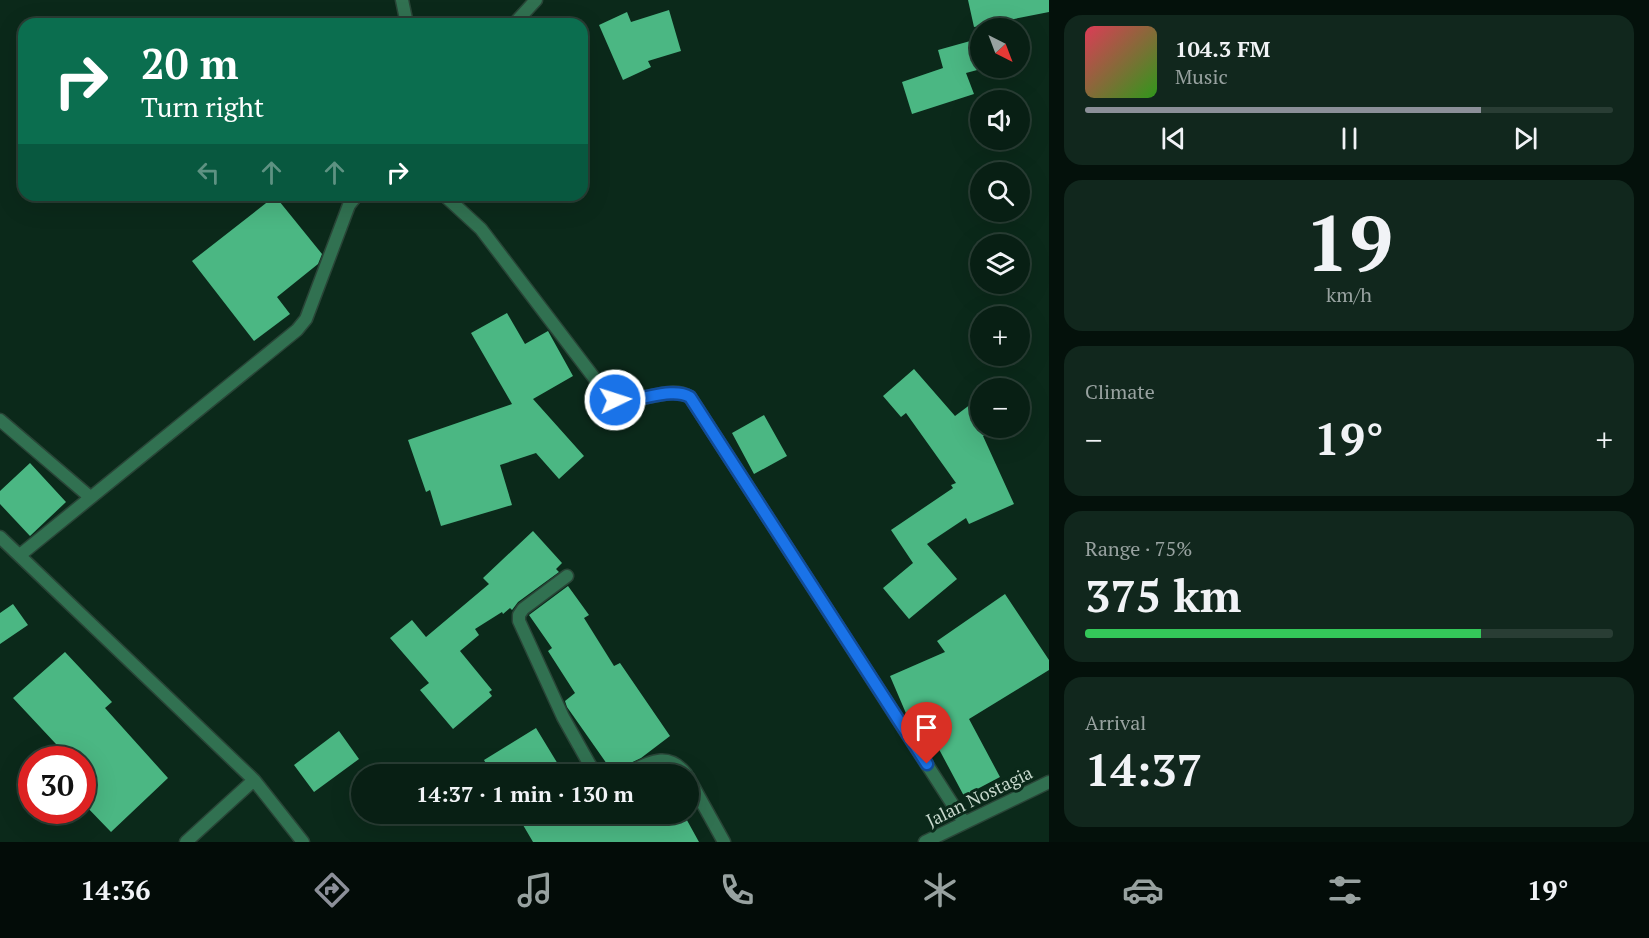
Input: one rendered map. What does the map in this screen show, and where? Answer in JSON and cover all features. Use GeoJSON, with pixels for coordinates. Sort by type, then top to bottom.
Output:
{"type":"FeatureCollection","features":[{"type":"Feature","properties":{"kind":"street"},"geometry":{"type":"LineString","coordinates":[[402,0],[406,18]]}},
{"type":"Feature","properties":{"kind":"street"},"geometry":{"type":"LineString","coordinates":[[520,18],[537,0]]}},
{"type":"Feature","properties":{"kind":"street"},"geometry":{"type":"LineString","coordinates":[[20,555],[302,325],[313,304],[352,201]]}},
{"type":"Feature","properties":{"kind":"street"},"geometry":{"type":"LineString","coordinates":[[451,201],[481,229],[608,396],[615,400],[625,401],[677,393],[690,397],[964,822]]}},
{"type":"Feature","properties":{"kind":"street"},"geometry":{"type":"LineString","coordinates":[[0,420],[90,497]]}},
{"type":"Feature","properties":{"kind":"street"},"geometry":{"type":"LineString","coordinates":[[0,537],[254,780],[303,842]]}},
{"type":"Feature","properties":{"kind":"street"},"geometry":{"type":"LineString","coordinates":[[567,576],[524,609],[519,615],[519,621],[563,717],[589,764]]}},
{"type":"Feature","properties":{"kind":"street"},"geometry":{"type":"LineString","coordinates":[[646,764],[661,760],[679,764]]}},
{"type":"Feature","properties":{"kind":"street"},"geometry":{"type":"LineString","coordinates":[[186,842],[254,780]]}},
{"type":"Feature","properties":{"kind":"street","name":"Jalan Nostagia"},"geometry":{"type":"LineString","coordinates":[[925,842],[1049,782]]}},
{"type":"Feature","properties":{"kind":"street"},"geometry":{"type":"LineString","coordinates":[[699,797],[724,842]]}},
{"type":"Feature","properties":{"kind":"building"},"geometry":{"type":"Polygon","coordinates":[[[968,0],[1049,0],[1049,12],[1019,18],[972,18],[968,0]]]}},
{"type":"Feature","properties":{"kind":"building"},"geometry":{"type":"Polygon","coordinates":[[[669,10],[681,51],[648,61],[651,67],[623,80],[599,25],[627,12],[631,22],[669,10]]]}},
{"type":"Feature","properties":{"kind":"building"},"geometry":{"type":"Polygon","coordinates":[[[970,41],[970,72],[966,73],[972,90],[970,90],[970,95],[912,114],[902,82],[943,68],[938,50],[970,41]]]}},
{"type":"Feature","properties":{"kind":"building"},"geometry":{"type":"Polygon","coordinates":[[[269,201],[279,201],[322,254],[318,264],[277,297],[290,314],[254,341],[192,261],[269,201]]]}},
{"type":"Feature","properties":{"kind":"building"},"geometry":{"type":"Polygon","coordinates":[[[507,313],[525,344],[548,331],[573,376],[533,399],[584,456],[559,479],[536,453],[500,465],[512,505],[441,526],[430,490],[426,492],[408,440],[512,404],[471,333],[507,313]]]}},
{"type":"Feature","properties":{"kind":"building"},"geometry":{"type":"Polygon","coordinates":[[[914,369],[955,416],[970,405],[970,438],[984,438],[1014,504],[969,524],[966,518],[927,544],[957,579],[909,619],[883,588],[913,563],[891,530],[953,488],[951,485],[956,483],[906,413],[901,417],[883,396],[914,369]]]}},
{"type":"Feature","properties":{"kind":"building"},"geometry":{"type":"Polygon","coordinates":[[[764,415],[787,456],[754,474],[732,433],[764,415]]]}},
{"type":"Feature","properties":{"kind":"building"},"geometry":{"type":"Polygon","coordinates":[[[30,463],[66,502],[30,536],[0,504],[0,491],[30,463]]]}},
{"type":"Feature","properties":{"kind":"building"},"geometry":{"type":"Polygon","coordinates":[[[533,531],[562,563],[556,569],[559,572],[518,602],[512,610],[510,608],[503,614],[502,612],[475,629],[479,635],[460,651],[492,690],[489,692],[492,696],[453,729],[420,690],[429,683],[390,638],[412,620],[426,637],[489,584],[483,578],[533,531]]]}},
{"type":"Feature","properties":{"kind":"building"},"geometry":{"type":"Polygon","coordinates":[[[568,586],[589,615],[584,618],[614,666],[620,663],[670,736],[641,758],[628,764],[607,764],[567,707],[565,701],[575,693],[548,651],[552,648],[529,615],[568,586]]]}},
{"type":"Feature","properties":{"kind":"building"},"geometry":{"type":"Polygon","coordinates":[[[1005,594],[1049,660],[1049,670],[969,719],[1000,777],[964,796],[925,723],[913,728],[911,725],[890,676],[945,652],[937,641],[1005,594]]]}},
{"type":"Feature","properties":{"kind":"building"},"geometry":{"type":"Polygon","coordinates":[[[13,604],[28,625],[0,644],[0,613],[13,604]]]}},
{"type":"Feature","properties":{"kind":"building"},"geometry":{"type":"Polygon","coordinates":[[[65,652],[112,702],[105,708],[168,778],[111,832],[96,816],[96,746],[58,746],[13,698],[65,652]]]}},
{"type":"Feature","properties":{"kind":"building"},"geometry":{"type":"Polygon","coordinates":[[[536,728],[558,764],[486,764],[484,760],[536,728]]]}},
{"type":"Feature","properties":{"kind":"building"},"geometry":{"type":"Polygon","coordinates":[[[339,731],[359,759],[314,792],[294,765],[339,731]]]}},
{"type":"Feature","properties":{"kind":"building"},"geometry":{"type":"Polygon","coordinates":[[[522,824],[689,824],[699,842],[533,842],[522,824]]]}},
{"type":"Feature","properties":{"kind":"route"},"geometry":{"type":"LineString","coordinates":[[615,400],[625,401],[677,393],[684,393],[690,397],[927,764]]}}]}
